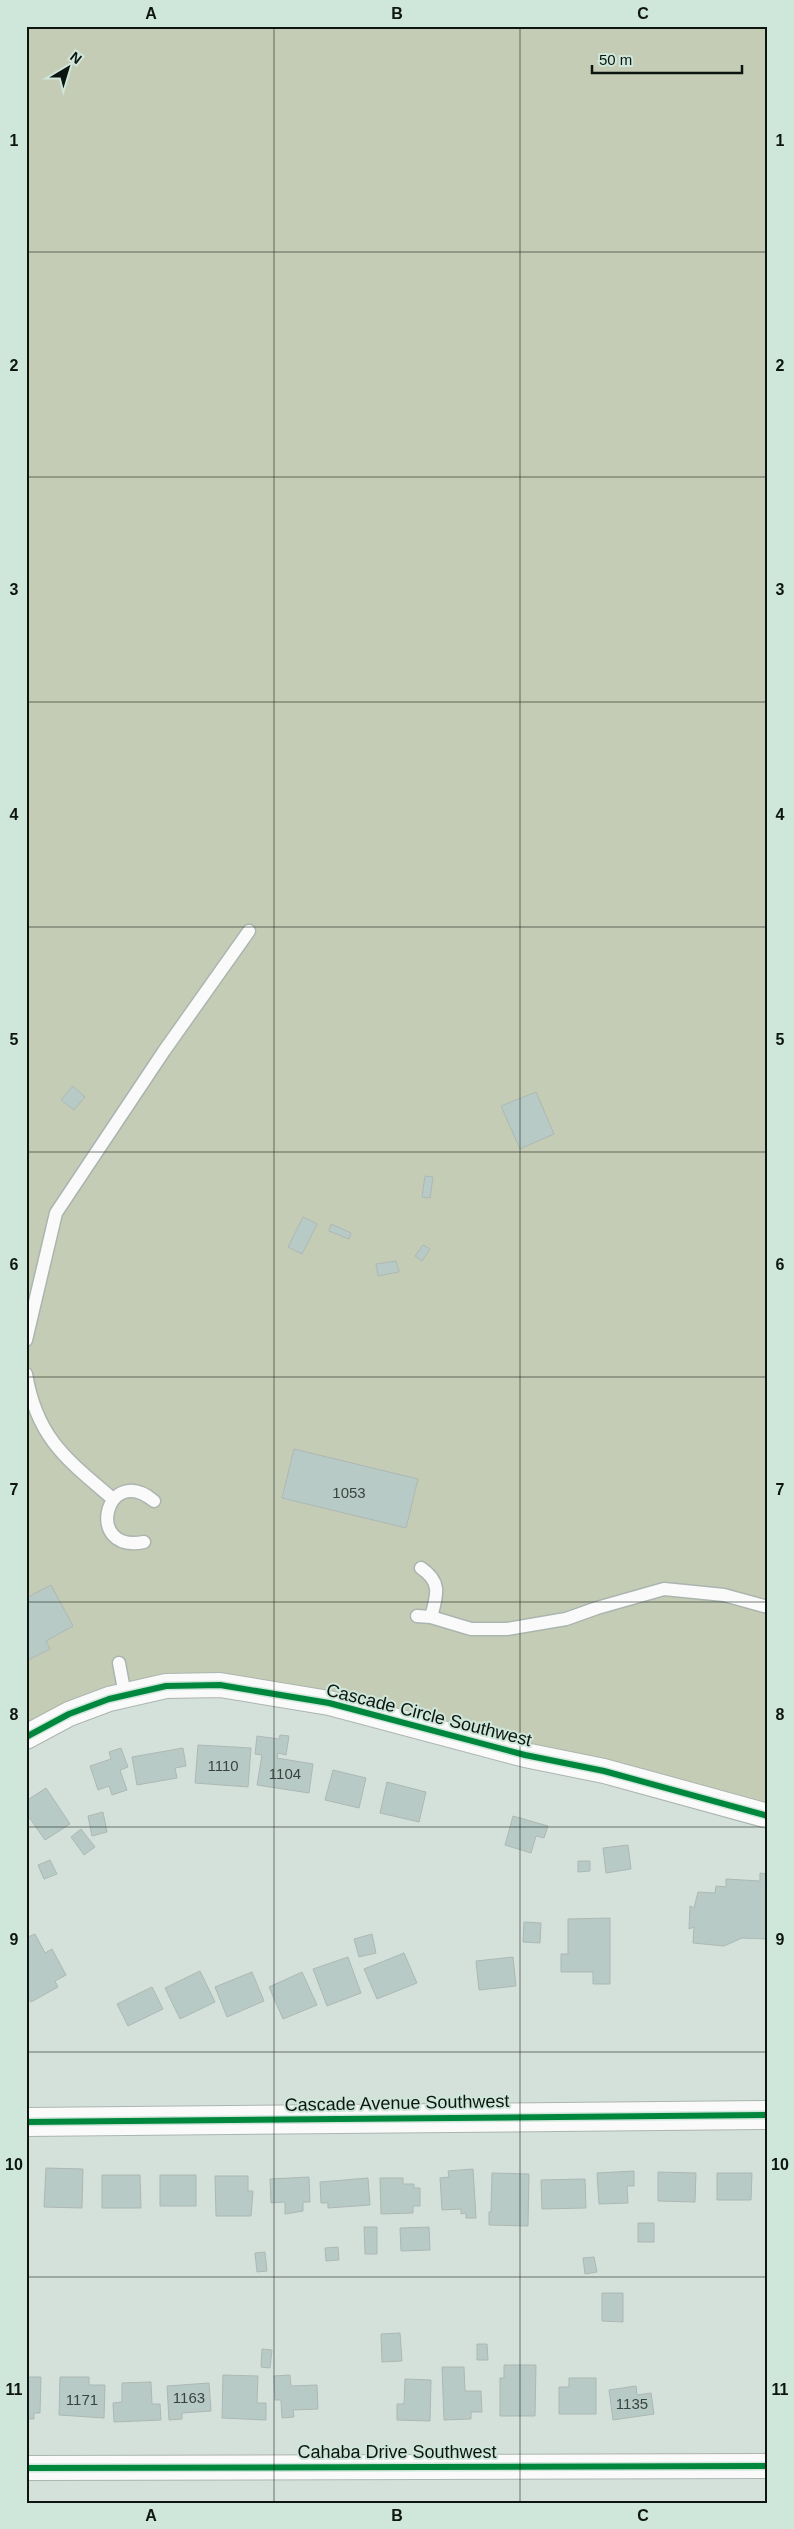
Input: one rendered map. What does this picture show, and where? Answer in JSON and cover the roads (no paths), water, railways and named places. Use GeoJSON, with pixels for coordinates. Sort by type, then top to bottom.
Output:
{"type":"FeatureCollection","features":[{"type":"Feature","properties":{"kind":"main road","name":"Cascade Avenue Southwest"},"geometry":{"type":"LineString","coordinates":[[26,2122],[768,2114]]}},
{"type":"Feature","properties":{"kind":"street","name":"Cascade Circle Southwest"},"geometry":{"type":"LineString","coordinates":[[26,1737],[69,1714],[109,1699],[166,1686],[220,1685],[329,1703],[525,1755],[604,1771],[768,1816]]}},
{"type":"Feature","properties":{"kind":"street","name":"Cahaba Drive Southwest"},"geometry":{"type":"LineString","coordinates":[[26,2468],[768,2466]]}},
{"type":"Feature","properties":{"kind":"lane"},"geometry":{"type":"LineString","coordinates":[[26,1340],[56,1212],[164,1050],[249,931]]}},
{"type":"Feature","properties":{"kind":"lane"},"geometry":{"type":"LineString","coordinates":[[26,1374],[31,1402],[45,1434],[70,1462],[113,1499]]}},
{"type":"Feature","properties":{"kind":"lane"},"geometry":{"type":"LineString","coordinates":[[144,1542],[132,1544],[120,1541],[111,1533],[106,1522],[107,1510],[113,1499],[122,1492],[134,1490],[146,1494],[154,1501]]}},
{"type":"Feature","properties":{"kind":"lane"},"geometry":{"type":"LineString","coordinates":[[420,1568],[431,1575],[437,1592],[431,1617]]}},
{"type":"Feature","properties":{"kind":"lane"},"geometry":{"type":"LineString","coordinates":[[417,1616],[431,1617],[471,1629],[507,1629],[566,1619],[664,1589],[724,1595],[768,1607]]}},
{"type":"Feature","properties":{"kind":"lane"},"geometry":{"type":"LineString","coordinates":[[119,1663],[125,1695]]}}]}
